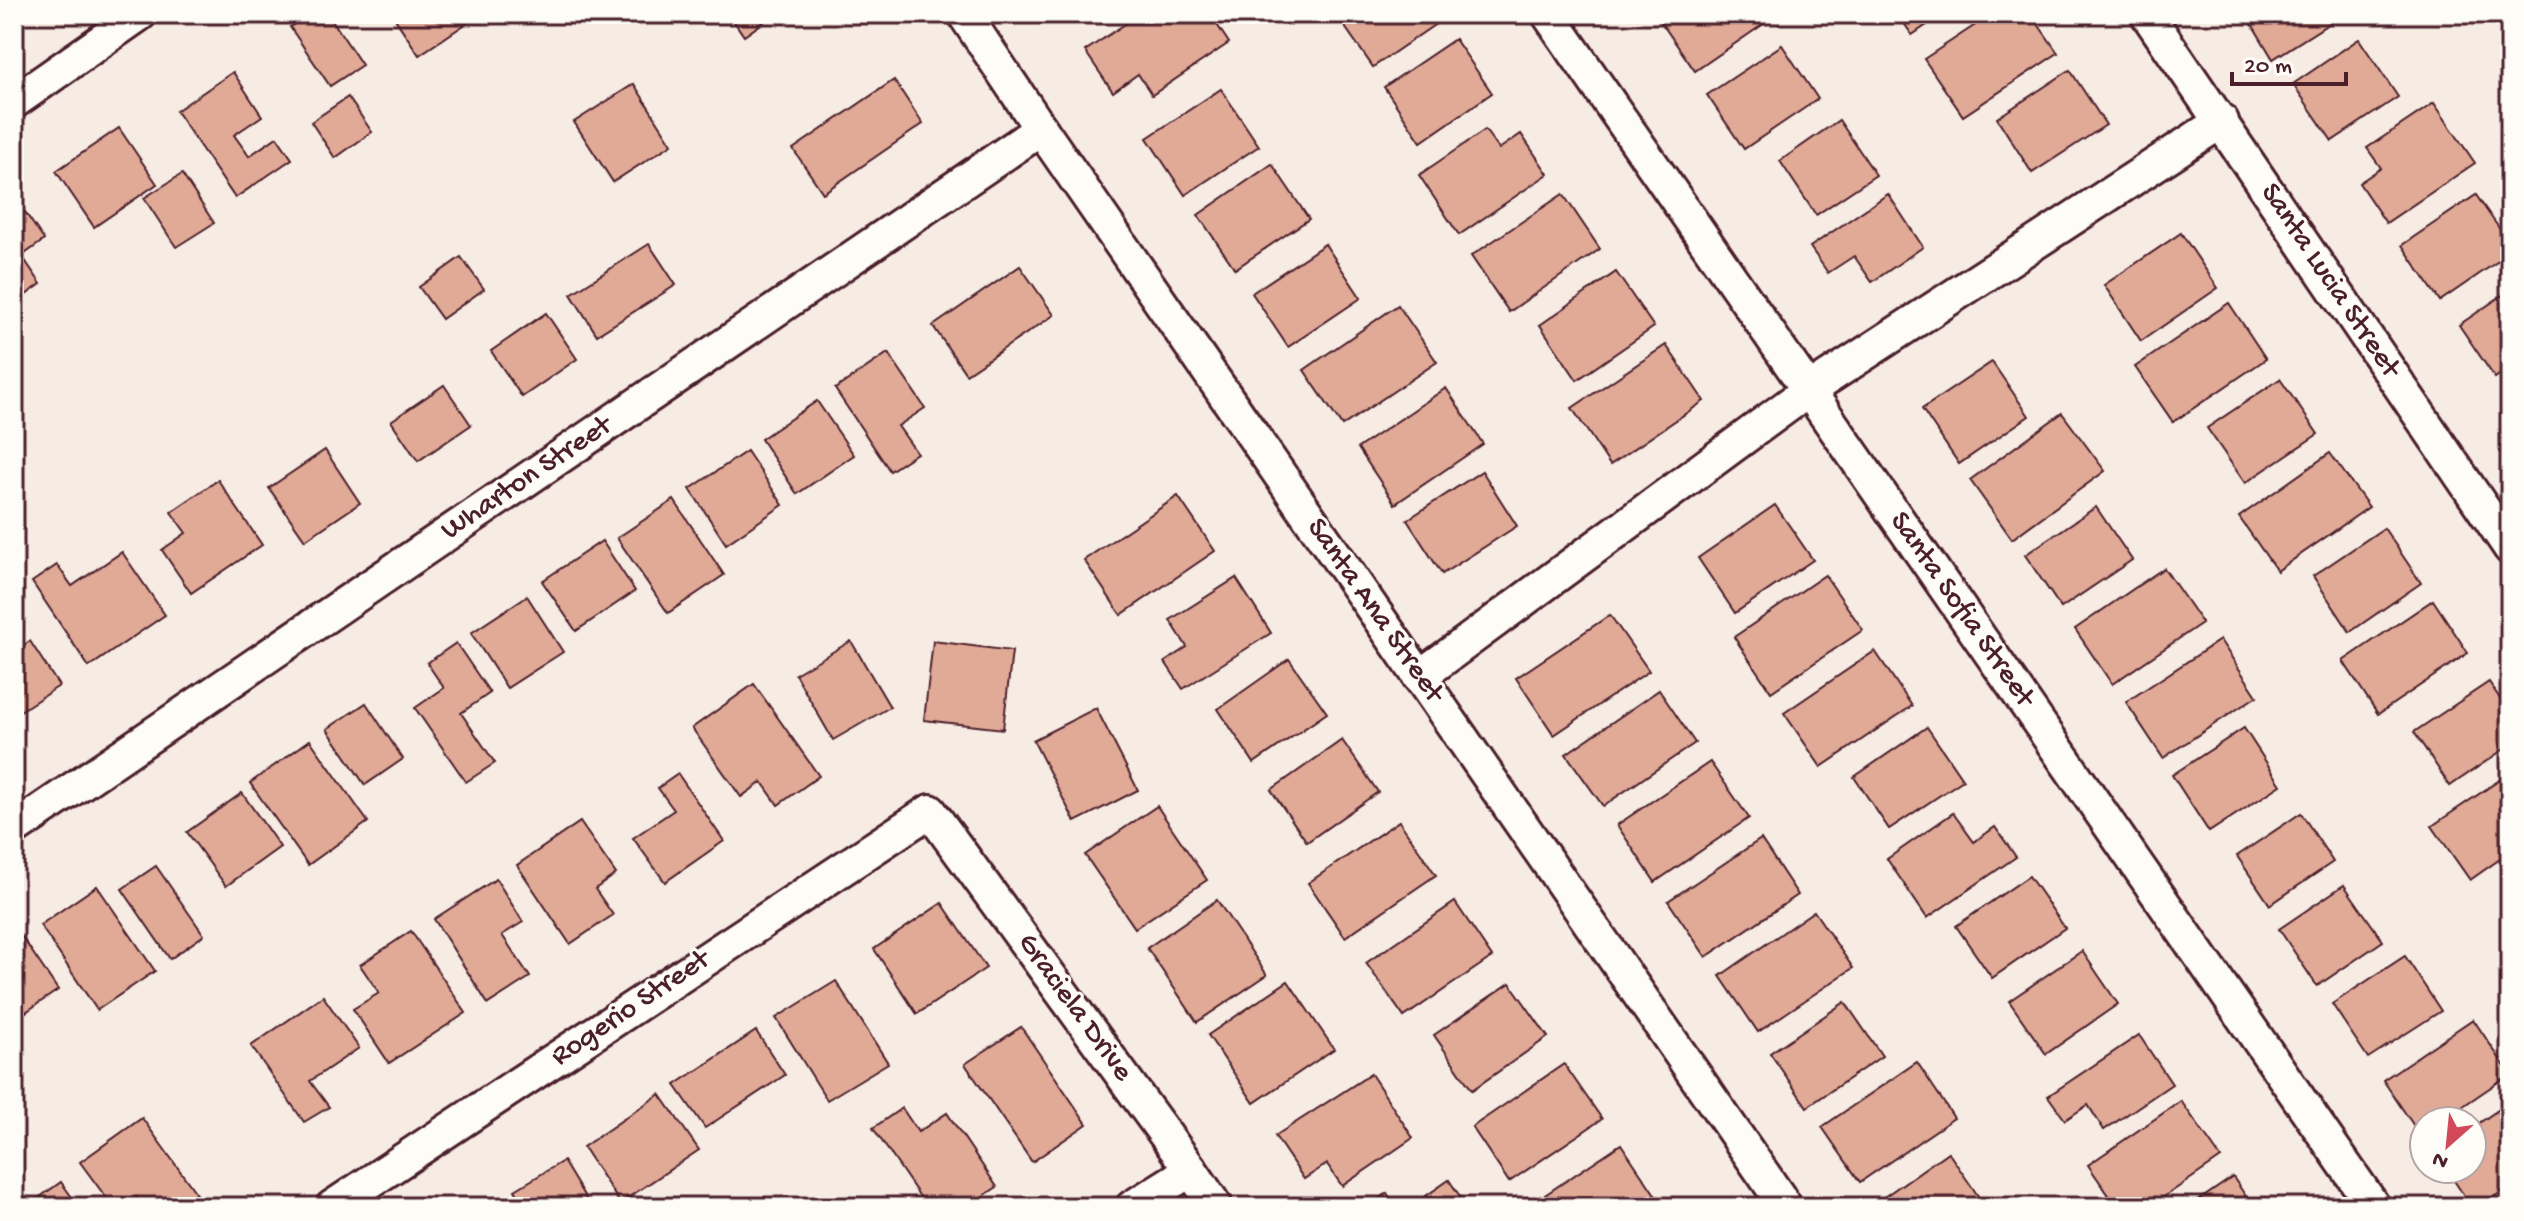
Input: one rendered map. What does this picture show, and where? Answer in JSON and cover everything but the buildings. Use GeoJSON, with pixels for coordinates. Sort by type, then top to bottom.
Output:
{"type":"FeatureCollection","features":[{"type":"Feature","properties":{"kind":"street"},"geometry":{"type":"LineString","coordinates":[[14,102],[140,14]]}},
{"type":"Feature","properties":{"kind":"street","name":"Santa Ana Street"},"geometry":{"type":"LineString","coordinates":[[964,14],[1786,1207]]}},
{"type":"Feature","properties":{"kind":"street","name":"Santa Sofia Street"},"geometry":{"type":"LineString","coordinates":[[1548,14],[2374,1207]]}},
{"type":"Feature","properties":{"kind":"street","name":"Santa Lucia Street"},"geometry":{"type":"LineString","coordinates":[[2147,14],[2510,548]]}},
{"type":"Feature","properties":{"kind":"street"},"geometry":{"type":"LineString","coordinates":[[1419,677],[1809,390],[2222,121]]}},
{"type":"Feature","properties":{"kind":"street","name":"Wharton Street"},"geometry":{"type":"LineString","coordinates":[[14,829],[1041,129]]}},
{"type":"Feature","properties":{"kind":"street","name":"Graciela Drive"},"geometry":{"type":"LineString","coordinates":[[930,811],[1216,1207]]}},
{"type":"Feature","properties":{"kind":"street","name":"Rogerio Street"},"geometry":{"type":"LineString","coordinates":[[332,1207],[930,811]]}},
{"type":"Feature","properties":{"kind":"street"},"geometry":{"type":"LineString","coordinates":[[1132,1207],[1191,1170]]}}]}
